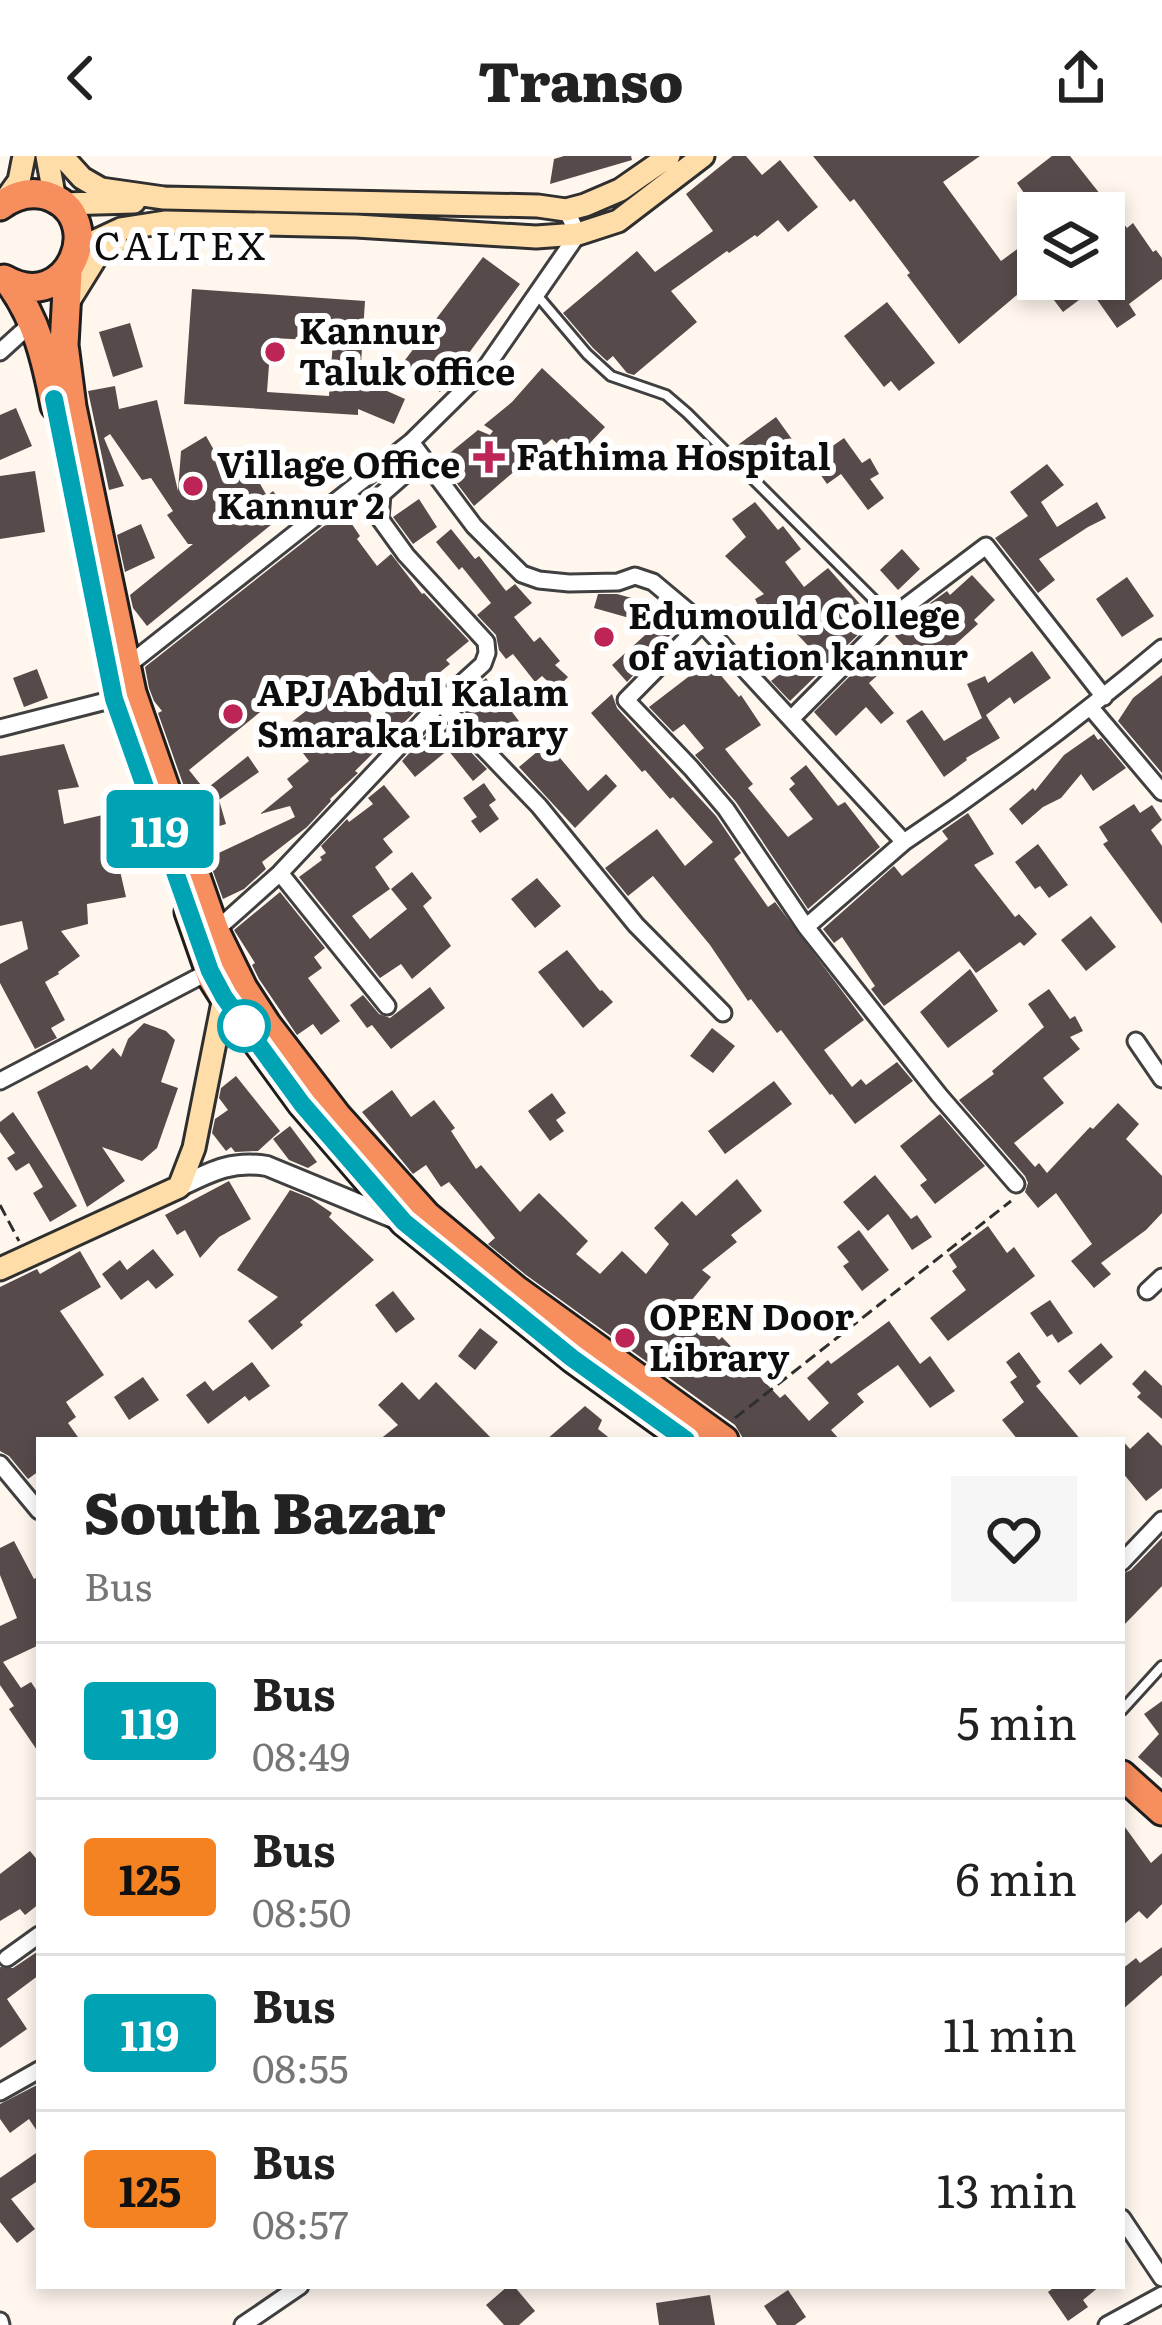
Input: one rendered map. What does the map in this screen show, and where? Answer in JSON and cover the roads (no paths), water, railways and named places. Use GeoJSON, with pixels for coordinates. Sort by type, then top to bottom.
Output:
{"type":"FeatureCollection","features":[{"type":"Feature","properties":{"kind":"highway"},"geometry":{"type":"LineString","coordinates":[[1,205],[28,194],[59,202],[76,226],[66,306],[63,403],[114,699],[219,965],[243,988],[337,1116],[428,1216],[515,1288],[720,1437]]}},
{"type":"Feature","properties":{"kind":"highway"},"geometry":{"type":"LineString","coordinates":[[5,279],[38,287],[52,283],[73,261]]}},
{"type":"Feature","properties":{"kind":"highway"},"geometry":{"type":"LineString","coordinates":[[5,279],[33,322],[63,403],[132,693],[215,931],[224,997],[302,1104],[404,1222],[572,1358],[682,1437]]}},
{"type":"Feature","properties":{"kind":"highway"},"geometry":{"type":"LineString","coordinates":[[1125,1755],[1162,1786]]}},
{"type":"Feature","properties":{"kind":"highway"},"geometry":{"type":"LineString","coordinates":[[1125,1778],[1162,1811]]}},
{"type":"Feature","properties":{"kind":"main road"},"geometry":{"type":"LineString","coordinates":[[1,205],[19,182],[24,156]]}},
{"type":"Feature","properties":{"kind":"main road"},"geometry":{"type":"LineString","coordinates":[[46,156],[59,202],[116,204],[164,198]]}},
{"type":"Feature","properties":{"kind":"main road"},"geometry":{"type":"LineString","coordinates":[[62,156],[82,178],[101,188],[164,198],[566,210],[620,190],[669,156]]}},
{"type":"Feature","properties":{"kind":"main road"},"geometry":{"type":"LineString","coordinates":[[73,261],[121,229],[166,222],[356,226],[536,237],[578,233],[618,220],[703,156]]}},
{"type":"Feature","properties":{"kind":"main road"},"geometry":{"type":"LineString","coordinates":[[66,306],[100,251],[124,236],[166,222]]}},
{"type":"Feature","properties":{"kind":"main road"},"geometry":{"type":"LineString","coordinates":[[0,1269],[179,1187],[194,1148],[224,997]]}},
{"type":"Feature","properties":{"kind":"street"},"geometry":{"type":"LineString","coordinates":[[127,666],[411,442],[484,370],[578,233],[566,210]]}},
{"type":"Feature","properties":{"kind":"street"},"geometry":{"type":"LineString","coordinates":[[0,352],[33,322]]}},
{"type":"Feature","properties":{"kind":"street"},"geometry":{"type":"LineString","coordinates":[[411,442],[474,526],[522,574],[568,583],[618,582],[635,576],[653,582],[702,622],[904,842]]}},
{"type":"Feature","properties":{"kind":"street"},"geometry":{"type":"LineString","coordinates":[[215,931],[280,873],[440,703],[483,664],[486,642],[406,555],[380,519],[382,494],[422,458]]}},
{"type":"Feature","properties":{"kind":"street"},"geometry":{"type":"LineString","coordinates":[[791,719],[892,617],[986,546],[1162,792]]}},
{"type":"Feature","properties":{"kind":"street"},"geometry":{"type":"LineString","coordinates":[[702,622],[626,700],[726,809],[806,927],[1016,1184]]}},
{"type":"Feature","properties":{"kind":"street"},"geometry":{"type":"LineString","coordinates":[[806,927],[904,842],[977,793],[1162,648]]}},
{"type":"Feature","properties":{"kind":"street"},"geometry":{"type":"LineString","coordinates":[[0,728],[114,699]]}},
{"type":"Feature","properties":{"kind":"street"},"geometry":{"type":"LineString","coordinates":[[440,703],[539,806],[636,925],[723,1013]]}},
{"type":"Feature","properties":{"kind":"street"},"geometry":{"type":"LineString","coordinates":[[280,873],[387,1006]]}},
{"type":"Feature","properties":{"kind":"street"},"geometry":{"type":"LineString","coordinates":[[0,1081],[219,965]]}},
{"type":"Feature","properties":{"kind":"street"},"geometry":{"type":"LineString","coordinates":[[1136,1041],[1162,1078]]}},
{"type":"Feature","properties":{"kind":"street"},"geometry":{"type":"LineString","coordinates":[[179,1187],[244,1162],[267,1166],[404,1222]]}},
{"type":"Feature","properties":{"kind":"street"},"geometry":{"type":"LineString","coordinates":[[1147,1291],[1162,1276]]}},
{"type":"Feature","properties":{"kind":"street"},"geometry":{"type":"LineString","coordinates":[[0,1464],[36,1506]]}},
{"type":"Feature","properties":{"kind":"street"},"geometry":{"type":"LineString","coordinates":[[1125,1559],[1162,1520]]}},
{"type":"Feature","properties":{"kind":"street"},"geometry":{"type":"LineString","coordinates":[[7,1958],[36,1937]]}},
{"type":"Feature","properties":{"kind":"street"},"geometry":{"type":"LineString","coordinates":[[0,2092],[36,2072]]}},
{"type":"Feature","properties":{"kind":"street"},"geometry":{"type":"LineString","coordinates":[[1125,2222],[1162,2278]]}},
{"type":"Feature","properties":{"kind":"street"},"geometry":{"type":"LineString","coordinates":[[243,2325],[296,2289]]}},
{"type":"Feature","properties":{"kind":"street"},"geometry":{"type":"LineString","coordinates":[[1107,2325],[1162,2295]]}},
{"type":"Feature","properties":{"kind":"lane"},"geometry":{"type":"LineString","coordinates":[[536,294],[611,376],[666,395],[687,413],[892,617]]}},
{"type":"Feature","properties":{"kind":"lane"},"geometry":{"type":"LineString","coordinates":[[1125,1707],[1162,1666]]}},
{"type":"Feature","properties":{"kind":"place","name":"Kannur Taluk office"},"geometry":{"type":"Point","coordinates":[275,352]}},
{"type":"Feature","properties":{"kind":"place","name":"Fathima Hospital"},"geometry":{"type":"Point","coordinates":[489,457]}},
{"type":"Feature","properties":{"kind":"place","name":"Village Office Kannur 2"},"geometry":{"type":"Point","coordinates":[193,486]}},
{"type":"Feature","properties":{"kind":"place","name":"Edumould College of aviation kannur"},"geometry":{"type":"Point","coordinates":[604,637]}},
{"type":"Feature","properties":{"kind":"place","name":"APJ Abdul Kalam Smaraka Library"},"geometry":{"type":"Point","coordinates":[233,714]}},
{"type":"Feature","properties":{"kind":"place","name":"OPEN Door Library"},"geometry":{"type":"Point","coordinates":[625,1338]}},
{"type":"Feature","properties":{"kind":"district","name":"CALTEX"},"geometry":{"type":"Point","coordinates":[181,246]}}]}
